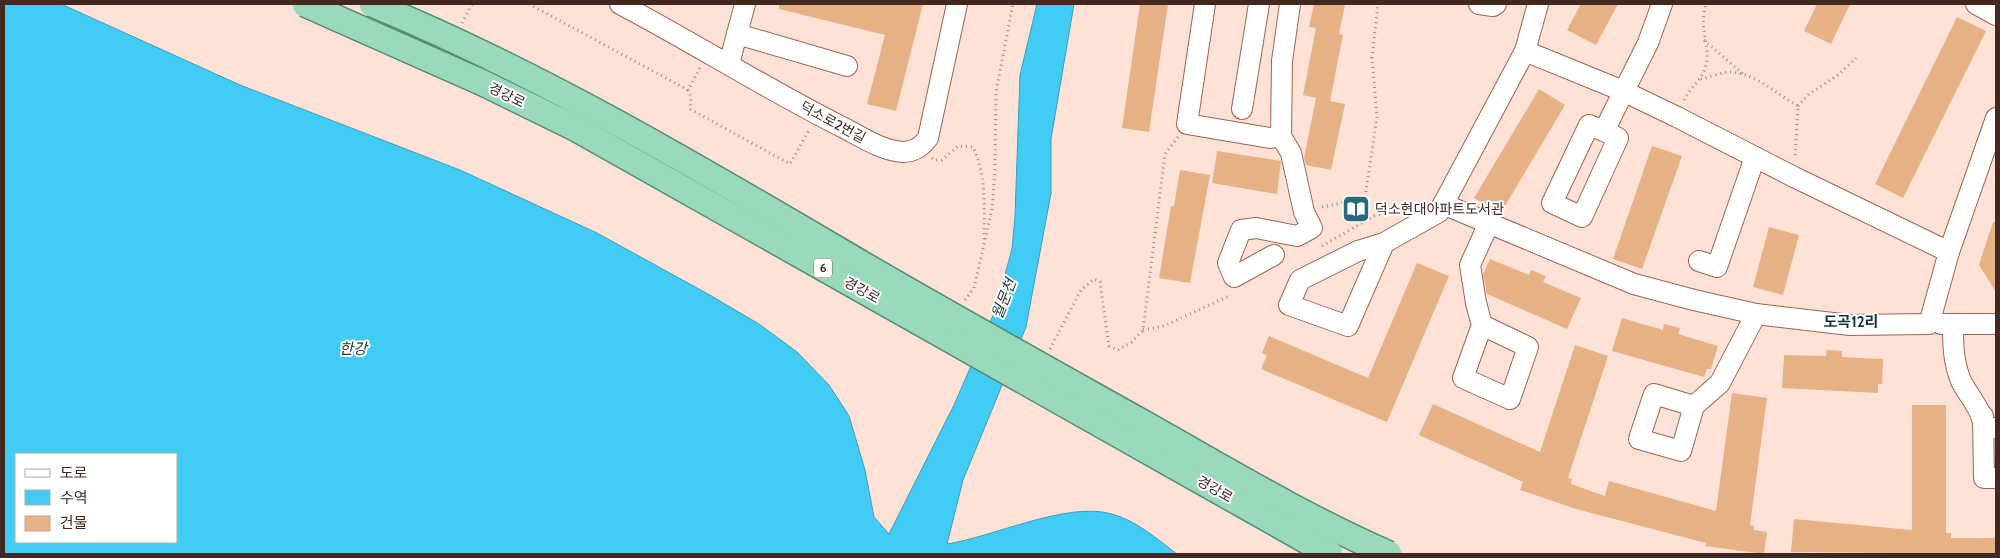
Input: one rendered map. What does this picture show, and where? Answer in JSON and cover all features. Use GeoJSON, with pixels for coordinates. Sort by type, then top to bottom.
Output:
{"type":"FeatureCollection","features":[{"type":"Feature","properties":{"kind":"main road","name":"경강로"},"geometry":{"type":"LineString","coordinates":[[305,4],[474,79],[577,129],[1330,554]]}},
{"type":"Feature","properties":{"kind":"main road","name":"경강로"},"geometry":{"type":"LineString","coordinates":[[372,4],[435,30],[569,97],[710,174],[912,293],[1266,492],[1389,554]]}},
{"type":"Feature","properties":{"kind":"street","name":"덕소로2번길"},"geometry":{"type":"LineString","coordinates":[[620,4],[817,114],[879,145],[904,152],[920,148]]}},
{"type":"Feature","properties":{"kind":"street"},"geometry":{"type":"LineString","coordinates":[[730,64],[745,4]]}},
{"type":"Feature","properties":{"kind":"street"},"geometry":{"type":"LineString","coordinates":[[920,148],[928,138],[957,4]]}},
{"type":"Feature","properties":{"kind":"street"},"geometry":{"type":"LineString","coordinates":[[1205,4],[1187,124],[1270,138],[1281,136]]}},
{"type":"Feature","properties":{"kind":"street"},"geometry":{"type":"LineString","coordinates":[[1242,109],[1259,4]]}},
{"type":"Feature","properties":{"kind":"street"},"geometry":{"type":"LineString","coordinates":[[1274,255],[1234,277],[1228,263],[1240,230],[1256,228],[1297,236],[1312,228],[1304,212],[1290,153],[1281,136],[1282,61],[1290,4]]}},
{"type":"Feature","properties":{"kind":"street"},"geometry":{"type":"LineString","coordinates":[[1479,4],[1493,6],[1496,4]]}},
{"type":"Feature","properties":{"kind":"street"},"geometry":{"type":"LineString","coordinates":[[1384,243],[1348,326],[1289,305],[1300,280],[1358,251],[1384,243],[1439,212],[1525,51],[1538,4]]}},
{"type":"Feature","properties":{"kind":"street"},"geometry":{"type":"LineString","coordinates":[[1604,131],[1622,91],[1648,43],[1662,4]]}},
{"type":"Feature","properties":{"kind":"street"},"geometry":{"type":"LineString","coordinates":[[1976,4],[1996,15]]}},
{"type":"Feature","properties":{"kind":"street"},"geometry":{"type":"LineString","coordinates":[[737,34],[847,66]]}},
{"type":"Feature","properties":{"kind":"street"},"geometry":{"type":"LineString","coordinates":[[1525,51],[1622,91],[1677,117],[1794,177],[1949,252]]}},
{"type":"Feature","properties":{"kind":"street"},"geometry":{"type":"LineString","coordinates":[[1929,324],[1949,252],[1996,118]]}},
{"type":"Feature","properties":{"kind":"street"},"geometry":{"type":"LineString","coordinates":[[1700,261],[1717,266],[1755,157]]}},
{"type":"Feature","properties":{"kind":"street"},"geometry":{"type":"LineString","coordinates":[[1443,204],[1634,284],[1756,314],[1850,326],[1996,324]]}},
{"type":"Feature","properties":{"kind":"street"},"geometry":{"type":"LineString","coordinates":[[1482,324],[1476,303],[1470,264],[1489,223]]}},
{"type":"Feature","properties":{"kind":"street"},"geometry":{"type":"LineString","coordinates":[[1694,406],[1720,383],[1756,314]]}},
{"type":"Feature","properties":{"kind":"street"},"geometry":{"type":"LineString","coordinates":[[1953,324],[1953,357],[1971,400],[1990,422],[1984,478],[1996,478]]}},
{"type":"Feature","properties":{"kind":"path"},"geometry":{"type":"LineString","coordinates":[[528,4],[688,90],[691,97],[690,109],[790,164],[817,114]]}},
{"type":"Feature","properties":{"kind":"path"},"geometry":{"type":"LineString","coordinates":[[963,303],[974,288],[992,209],[996,170],[996,92],[1013,4]]}},
{"type":"Feature","properties":{"kind":"path"},"geometry":{"type":"LineString","coordinates":[[1304,212],[1365,198],[1377,117],[1372,58],[1378,4]]}},
{"type":"Feature","properties":{"kind":"path"},"geometry":{"type":"LineString","coordinates":[[1677,117],[1687,93],[1701,79],[1707,59],[1702,16],[1706,4]]}},
{"type":"Feature","properties":{"kind":"path"},"geometry":{"type":"LineString","coordinates":[[1704,40],[1745,76],[1798,106]]}},
{"type":"Feature","properties":{"kind":"path"},"geometry":{"type":"LineString","coordinates":[[688,90],[708,52]]}},
{"type":"Feature","properties":{"kind":"path"},"geometry":{"type":"LineString","coordinates":[[1794,177],[1798,106],[1809,94],[1838,75],[1856,58]]}},
{"type":"Feature","properties":{"kind":"path"},"geometry":{"type":"LineString","coordinates":[[1701,79],[1731,72],[1745,76]]}},
{"type":"Feature","properties":{"kind":"path"},"geometry":{"type":"LineString","coordinates":[[1049,352],[1081,290],[1094,279],[1100,282],[1109,346],[1118,350],[1132,342],[1144,330],[1166,154],[1187,124]]}},
{"type":"Feature","properties":{"kind":"path"},"geometry":{"type":"LineString","coordinates":[[920,148],[934,160],[942,160],[958,146],[973,147],[980,161],[984,195],[984,248]]}},
{"type":"Feature","properties":{"kind":"water","name":"한강"},"geometry":{"type":"Polygon","coordinates":[[[4,4],[61,4],[240,85],[460,170],[597,233],[759,324],[797,352],[829,385],[849,416],[865,470],[874,517],[889,534],[954,405],[995,311],[1012,249],[1020,75],[1037,4],[1074,4],[1051,139],[1051,193],[1026,327],[963,480],[947,544],[1052,516],[1094,511],[1112,514],[1130,521],[1177,554],[4,554],[4,4]]]}},
{"type":"Feature","properties":{"kind":"building"},"geometry":{"type":"Polygon","coordinates":[[[779,4],[923,4],[896,111],[867,104],[885,35],[779,9],[779,4]]]}},
{"type":"Feature","properties":{"kind":"building"},"geometry":{"type":"Polygon","coordinates":[[[1140,4],[1168,4],[1149,132],[1122,128],[1140,4]]]}},
{"type":"Feature","properties":{"kind":"building"},"geometry":{"type":"Polygon","coordinates":[[[1314,4],[1345,4],[1339,34],[1343,35],[1330,101],[1345,104],[1331,170],[1306,165],[1304,158],[1316,98],[1303,95],[1316,28],[1309,27],[1314,4]]]}},
{"type":"Feature","properties":{"kind":"building"},"geometry":{"type":"Polygon","coordinates":[[[1581,4],[1618,4],[1596,45],[1567,30],[1581,4]]]}},
{"type":"Feature","properties":{"kind":"building"},"geometry":{"type":"Polygon","coordinates":[[[1817,4],[1850,4],[1831,44],[1804,31],[1817,4]]]}},
{"type":"Feature","properties":{"kind":"building"},"geometry":{"type":"Polygon","coordinates":[[[1957,17],[1986,31],[1903,198],[1875,184],[1957,17]]]}},
{"type":"Feature","properties":{"kind":"building"},"geometry":{"type":"Polygon","coordinates":[[[1539,89],[1565,105],[1501,213],[1474,198],[1539,89]]]}},
{"type":"Feature","properties":{"kind":"building"},"geometry":{"type":"Polygon","coordinates":[[[1652,146],[1682,156],[1642,269],[1613,259],[1652,146]]]}},
{"type":"Feature","properties":{"kind":"building"},"geometry":{"type":"Polygon","coordinates":[[[1217,151],[1281,161],[1277,194],[1212,183],[1217,151]]]}},
{"type":"Feature","properties":{"kind":"building"},"geometry":{"type":"Polygon","coordinates":[[[1180,170],[1210,175],[1190,283],[1159,278],[1171,206],[1174,206],[1180,170]]]}},
{"type":"Feature","properties":{"kind":"building"},"geometry":{"type":"Polygon","coordinates":[[[1993,222],[1996,222],[1996,292],[1979,265],[1993,222]]]}},
{"type":"Feature","properties":{"kind":"building"},"geometry":{"type":"Polygon","coordinates":[[[1769,227],[1799,235],[1783,295],[1753,287],[1769,227]]]}},
{"type":"Feature","properties":{"kind":"building"},"geometry":{"type":"Polygon","coordinates":[[[1490,259],[1529,275],[1531,270],[1546,276],[1543,282],[1581,298],[1567,329],[1487,294],[1483,274],[1490,259]]]}},
{"type":"Feature","properties":{"kind":"building"},"geometry":{"type":"Polygon","coordinates":[[[1417,263],[1449,276],[1387,422],[1261,369],[1267,355],[1262,353],[1269,336],[1368,378],[1417,263]]]}},
{"type":"Feature","properties":{"kind":"building"},"geometry":{"type":"Polygon","coordinates":[[[1622,318],[1663,330],[1664,324],[1680,328],[1678,334],[1718,346],[1711,369],[1707,369],[1704,377],[1612,351],[1622,318]]]}},
{"type":"Feature","properties":{"kind":"building"},"geometry":{"type":"Polygon","coordinates":[[[1575,345],[1608,356],[1568,478],[1572,479],[1571,484],[1605,496],[1609,481],[1716,511],[1732,393],[1767,398],[1750,525],[1754,526],[1754,530],[1767,532],[1764,554],[1705,546],[1706,543],[1576,509],[1520,490],[1523,482],[1419,435],[1433,404],[1540,452],[1575,345]]]}},
{"type":"Feature","properties":{"kind":"building"},"geometry":{"type":"Polygon","coordinates":[[[1827,350],[1842,351],[1842,357],[1883,359],[1882,384],[1878,384],[1878,393],[1782,388],[1784,355],[1826,356],[1827,350]]]}},
{"type":"Feature","properties":{"kind":"building"},"geometry":{"type":"Polygon","coordinates":[[[1912,405],[1946,405],[1946,533],[1951,533],[1951,538],[1996,538],[1996,554],[1791,552],[1794,519],[1912,530],[1912,405]]]}},
{"type":"Feature","properties":{"kind":"place","name":"덕소현대아파트도서관"},"geometry":{"type":"Point","coordinates":[1356,209]}},
{"type":"Feature","properties":{"kind":"district","name":"도곡12리"},"geometry":{"type":"Point","coordinates":[1851,322]}},
{"type":"Feature","properties":{"kind":"water label","name":"월문천"},"geometry":{"type":"Point","coordinates":[1004,299]}}]}
